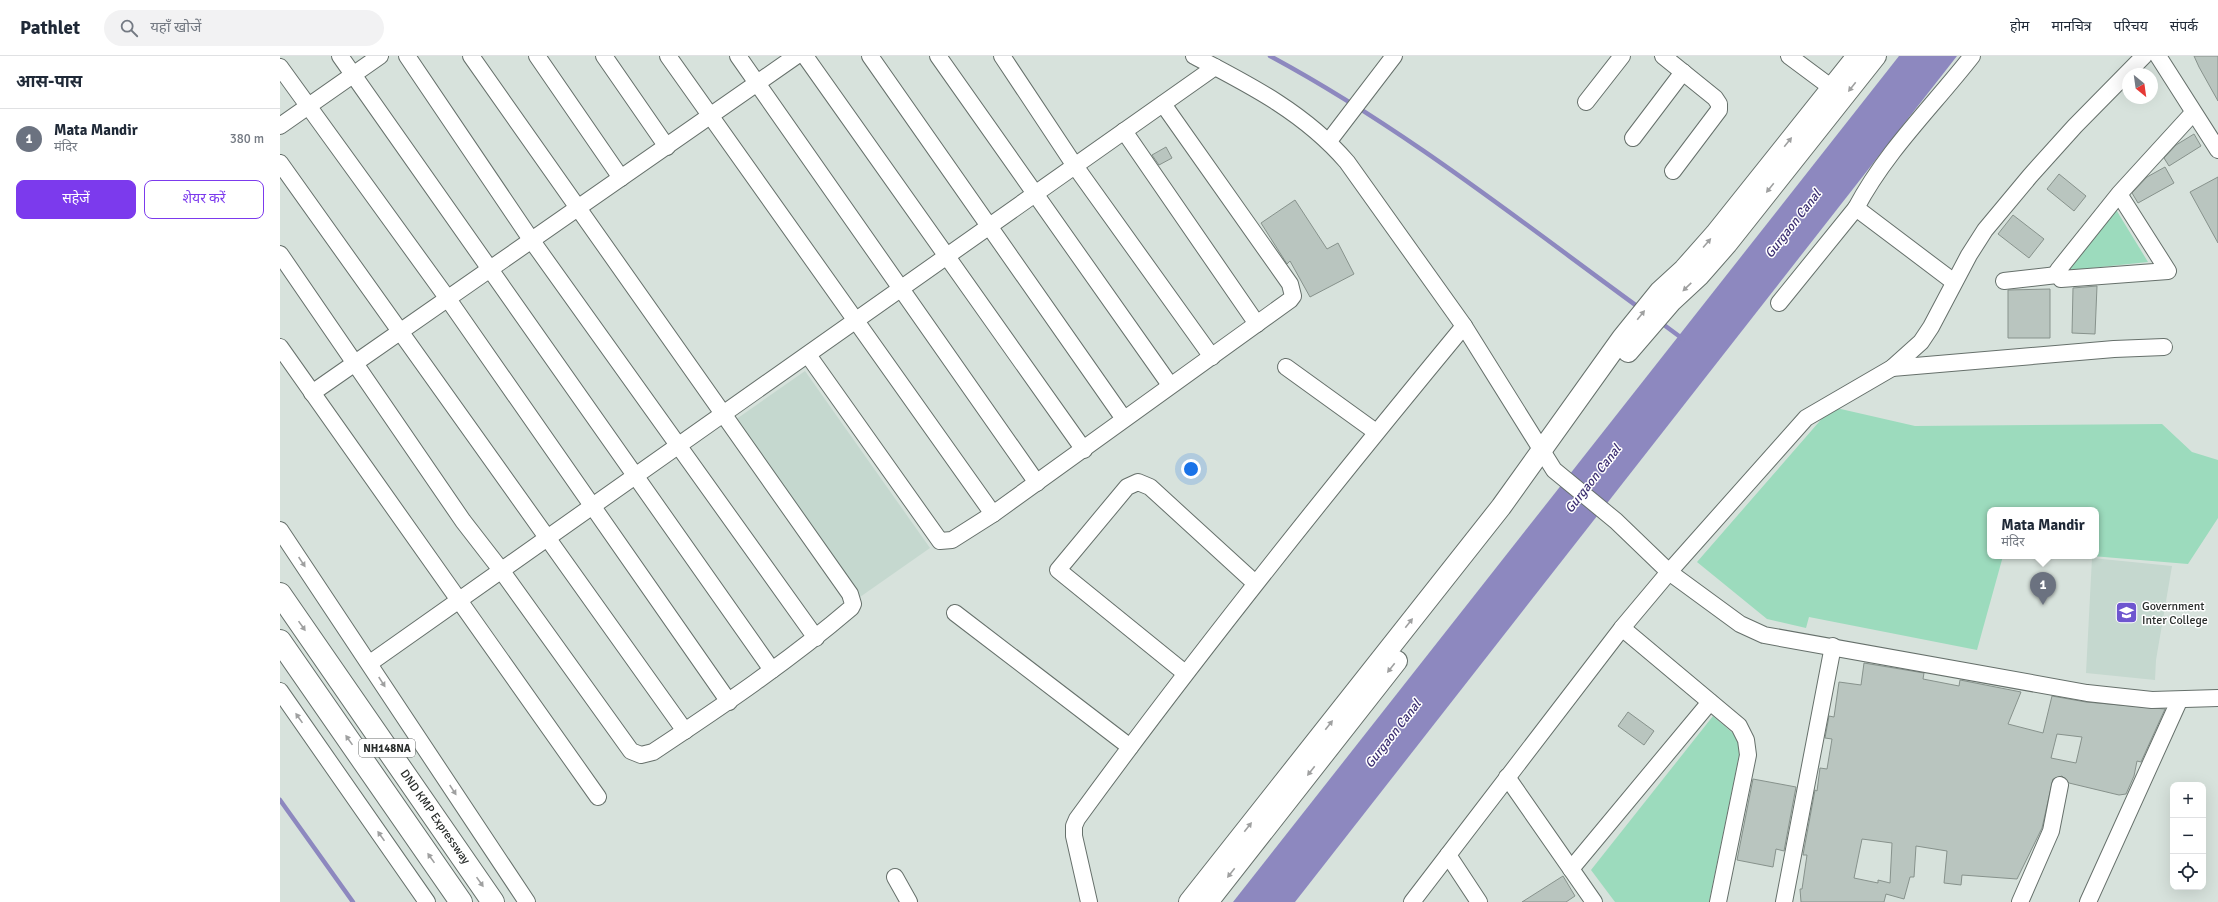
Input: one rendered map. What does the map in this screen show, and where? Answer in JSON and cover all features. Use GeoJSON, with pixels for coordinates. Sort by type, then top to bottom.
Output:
{"type":"FeatureCollection","features":[{"type":"Feature","properties":{"kind":"highway","name":"DND KMP Expressway"},"geometry":{"type":"LineString","coordinates":[[280,594],[494,902]]}},
{"type":"Feature","properties":{"kind":"highway","name":"NH148NA"},"geometry":{"type":"LineString","coordinates":[[280,641],[461,902]]}},
{"type":"Feature","properties":{"kind":"main road"},"geometry":{"type":"LineString","coordinates":[[1208,902],[1550,464],[1595,396],[1628,342],[1665,297],[1684,269],[1715,234],[1857,56]]}},
{"type":"Feature","properties":{"kind":"main road"},"geometry":{"type":"LineString","coordinates":[[1665,297],[1699,276],[1727,244],[1876,56]]}},
{"type":"Feature","properties":{"kind":"main road"},"geometry":{"type":"LineString","coordinates":[[1189,902],[1501,507],[1550,464]]}},
{"type":"Feature","properties":{"kind":"street"},"geometry":{"type":"LineString","coordinates":[[340,56],[489,270],[772,670]]}},
{"type":"Feature","properties":{"kind":"street"},"geometry":{"type":"LineString","coordinates":[[280,126],[380,56]]}},
{"type":"Feature","properties":{"kind":"street"},"geometry":{"type":"LineString","coordinates":[[407,56],[532,241],[816,638]]}},
{"type":"Feature","properties":{"kind":"street"},"geometry":{"type":"LineString","coordinates":[[280,254],[463,521],[501,570],[631,751],[641,755],[653,752],[729,702],[816,638],[851,608],[852,599],[725,413],[471,56]]}},
{"type":"Feature","properties":{"kind":"street"},"geometry":{"type":"LineString","coordinates":[[537,56],[621,178]]}},
{"type":"Feature","properties":{"kind":"street"},"geometry":{"type":"LineString","coordinates":[[604,56],[667,146]]}},
{"type":"Feature","properties":{"kind":"street"},"geometry":{"type":"LineString","coordinates":[[668,56],[994,514]]}},
{"type":"Feature","properties":{"kind":"street"},"geometry":{"type":"LineString","coordinates":[[738,56],[900,289],[1038,483]]}},
{"type":"Feature","properties":{"kind":"street"},"geometry":{"type":"LineString","coordinates":[[312,393],[796,56]]}},
{"type":"Feature","properties":{"kind":"street"},"geometry":{"type":"LineString","coordinates":[[805,56],[1084,450]]}},
{"type":"Feature","properties":{"kind":"street"},"geometry":{"type":"LineString","coordinates":[[870,56],[1124,419]]}},
{"type":"Feature","properties":{"kind":"street"},"geometry":{"type":"LineString","coordinates":[[938,56],[1034,195],[1170,385]]}},
{"type":"Feature","properties":{"kind":"street"},"geometry":{"type":"LineString","coordinates":[[1002,56],[1075,166],[1212,357]]}},
{"type":"Feature","properties":{"kind":"street"},"geometry":{"type":"LineString","coordinates":[[1194,56],[1284,106],[1329,141],[1346,162],[1464,326],[1550,464],[1669,572],[1746,627],[1764,635],[1833,646],[2081,692],[2152,700],[2218,698]]}},
{"type":"Feature","properties":{"kind":"street"},"geometry":{"type":"LineString","coordinates":[[1586,102],[1622,56]]}},
{"type":"Feature","properties":{"kind":"street"},"geometry":{"type":"LineString","coordinates":[[1663,56],[1715,98],[1720,107],[1673,171]]}},
{"type":"Feature","properties":{"kind":"street"},"geometry":{"type":"LineString","coordinates":[[1789,56],[1832,88]]}},
{"type":"Feature","properties":{"kind":"street"},"geometry":{"type":"LineString","coordinates":[[1779,303],[1856,208],[1870,181],[1887,157],[1972,56]]}},
{"type":"Feature","properties":{"kind":"street"},"geometry":{"type":"LineString","coordinates":[[1412,902],[1622,628],[1669,572],[1806,418],[1892,368],[1921,342],[1931,327],[1954,282],[1985,230],[2030,176],[2075,126],[2144,56]]}},
{"type":"Feature","properties":{"kind":"street"},"geometry":{"type":"LineString","coordinates":[[2158,56],[2218,150]]}},
{"type":"Feature","properties":{"kind":"street"},"geometry":{"type":"LineString","coordinates":[[1329,141],[1388,58]]}},
{"type":"Feature","properties":{"kind":"street"},"geometry":{"type":"LineString","coordinates":[[280,67],[448,299],[729,702]]}},
{"type":"Feature","properties":{"kind":"street"},"geometry":{"type":"LineString","coordinates":[[370,663],[1215,67]]}},
{"type":"Feature","properties":{"kind":"street"},"geometry":{"type":"LineString","coordinates":[[1633,138],[1683,72]]}},
{"type":"Feature","properties":{"kind":"street"},"geometry":{"type":"LineString","coordinates":[[808,355],[940,541],[952,540],[994,514],[1038,483],[1170,385],[1212,357],[1290,300],[1293,292],[1290,284],[1163,104]]}},
{"type":"Feature","properties":{"kind":"street"},"geometry":{"type":"LineString","coordinates":[[2057,275],[2059,269],[2119,194],[2193,113]]}},
{"type":"Feature","properties":{"kind":"street"},"geometry":{"type":"LineString","coordinates":[[1124,131],[1257,324]]}},
{"type":"Feature","properties":{"kind":"street"},"geometry":{"type":"LineString","coordinates":[[280,163],[685,731]]}},
{"type":"Feature","properties":{"kind":"street"},"geometry":{"type":"LineString","coordinates":[[2057,275],[2062,280],[2168,271],[2119,194]]}},
{"type":"Feature","properties":{"kind":"street"},"geometry":{"type":"LineString","coordinates":[[1856,208],[1954,282]]}},
{"type":"Feature","properties":{"kind":"street"},"geometry":{"type":"LineString","coordinates":[[2004,281],[2057,275]]}},
{"type":"Feature","properties":{"kind":"street"},"geometry":{"type":"LineString","coordinates":[[1089,902],[1075,844],[1074,826],[1077,819],[1185,673],[1255,583],[1376,432],[1464,326]]}},
{"type":"Feature","properties":{"kind":"street"},"geometry":{"type":"LineString","coordinates":[[280,346],[598,797]]}},
{"type":"Feature","properties":{"kind":"street"},"geometry":{"type":"LineString","coordinates":[[1892,368],[2114,349],[2164,347]]}},
{"type":"Feature","properties":{"kind":"street"},"geometry":{"type":"LineString","coordinates":[[1286,367],[1376,432]]}},
{"type":"Feature","properties":{"kind":"street"},"geometry":{"type":"LineString","coordinates":[[1185,673],[1058,570],[1128,487],[1138,482],[1150,487],[1255,583]]}},
{"type":"Feature","properties":{"kind":"street"},"geometry":{"type":"LineString","coordinates":[[280,530],[370,663],[527,902]]}},
{"type":"Feature","properties":{"kind":"street"},"geometry":{"type":"LineString","coordinates":[[955,613],[1130,747]]}},
{"type":"Feature","properties":{"kind":"street"},"geometry":{"type":"LineString","coordinates":[[1622,628],[1739,726],[1746,740],[1748,755],[1718,902]]}},
{"type":"Feature","properties":{"kind":"street"},"geometry":{"type":"LineString","coordinates":[[1784,902],[1833,646]]}},
{"type":"Feature","properties":{"kind":"street"},"geometry":{"type":"LineString","coordinates":[[280,691],[427,902]]}},
{"type":"Feature","properties":{"kind":"street"},"geometry":{"type":"LineString","coordinates":[[2088,902],[2179,700]]}},
{"type":"Feature","properties":{"kind":"street"},"geometry":{"type":"LineString","coordinates":[[1571,869],[1710,702]]}},
{"type":"Feature","properties":{"kind":"street"},"geometry":{"type":"LineString","coordinates":[[1507,777],[1594,902]]}},
{"type":"Feature","properties":{"kind":"street"},"geometry":{"type":"LineString","coordinates":[[2020,902],[2051,831],[2060,786]]}},
{"type":"Feature","properties":{"kind":"street"},"geometry":{"type":"LineString","coordinates":[[1448,855],[1479,902]]}},
{"type":"Feature","properties":{"kind":"street"},"geometry":{"type":"LineString","coordinates":[[894,877],[910,902]]}},
{"type":"Feature","properties":{"kind":"shaded area"},"geometry":{"type":"Polygon","coordinates":[[[805,371],[930,548],[860,597],[735,420],[805,371]]]}},
{"type":"Feature","properties":{"kind":"shaded area","name":"Government Inter College"},"geometry":{"type":"Polygon","coordinates":[[[2092,559],[2172,566],[2156,660],[2155,680],[2086,673],[2092,559]]]}},
{"type":"Feature","properties":{"kind":"green space"},"geometry":{"type":"Polygon","coordinates":[[[2115,208],[2148,262],[2063,271],[2115,208]]]}},
{"type":"Feature","properties":{"kind":"green space"},"geometry":{"type":"Polygon","coordinates":[[[1832,407],[1915,426],[2162,424],[2192,452],[2218,460],[2218,518],[2188,564],[2099,557],[2099,507],[1987,507],[1987,559],[2002,559],[1977,650],[1809,617],[1806,628],[1767,619],[1697,562],[1832,407]]]}},
{"type":"Feature","properties":{"kind":"green space"},"geometry":{"type":"Polygon","coordinates":[[[1713,716],[1742,741],[1709,902],[1615,902],[1591,870],[1713,716]]]}},
{"type":"Feature","properties":{"kind":"water","name":"Gurgaon Canal"},"geometry":{"type":"Polygon","coordinates":[[[1899,56],[1957,56],[1295,902],[1233,902],[1899,56]]]}},
{"type":"Feature","properties":{"kind":"building"},"geometry":{"type":"Polygon","coordinates":[[[2194,56],[2218,56],[2218,101],[2199,67],[2194,56]]]}},
{"type":"Feature","properties":{"kind":"building"},"geometry":{"type":"Polygon","coordinates":[[[2194,134],[2201,146],[2169,166],[2164,158],[2176,145],[2194,134]]]}},
{"type":"Feature","properties":{"kind":"building"},"geometry":{"type":"Polygon","coordinates":[[[1166,147],[1172,158],[1159,165],[1152,155],[1166,147]]]}},
{"type":"Feature","properties":{"kind":"building"},"geometry":{"type":"Polygon","coordinates":[[[2165,167],[2174,183],[2138,203],[2132,193],[2147,177],[2165,167]]]}},
{"type":"Feature","properties":{"kind":"building"},"geometry":{"type":"Polygon","coordinates":[[[2059,174],[2086,196],[2074,211],[2047,189],[2059,174]]]}},
{"type":"Feature","properties":{"kind":"building"},"geometry":{"type":"Polygon","coordinates":[[[2218,177],[2218,243],[2190,192],[2218,177]]]}},
{"type":"Feature","properties":{"kind":"building"},"geometry":{"type":"Polygon","coordinates":[[[1295,200],[1327,249],[1338,243],[1354,274],[1310,297],[1290,261],[1287,264],[1261,223],[1295,200]]]}},
{"type":"Feature","properties":{"kind":"building"},"geometry":{"type":"Polygon","coordinates":[[[2013,215],[2044,239],[2029,258],[1998,234],[2013,215]]]}},
{"type":"Feature","properties":{"kind":"building"},"geometry":{"type":"Polygon","coordinates":[[[2097,286],[2095,334],[2072,333],[2073,288],[2097,286]]]}},
{"type":"Feature","properties":{"kind":"building"},"geometry":{"type":"Polygon","coordinates":[[[2050,289],[2050,338],[2008,338],[2008,290],[2050,289]]]}},
{"type":"Feature","properties":{"kind":"building"},"geometry":{"type":"Polygon","coordinates":[[[1864,663],[1924,673],[1923,679],[1959,686],[1960,680],[2021,692],[2008,724],[2043,733],[2052,696],[2086,702],[2165,709],[2141,762],[2137,761],[2134,776],[2126,794],[2119,795],[2069,783],[2062,776],[2053,779],[2042,828],[2017,879],[1962,875],[1961,885],[1944,883],[1947,851],[1916,846],[1914,877],[1910,877],[1904,899],[1886,894],[1884,902],[1801,902],[1800,889],[1802,889],[1807,855],[1803,855],[1815,790],[1817,791],[1820,768],[1827,769],[1832,739],[1825,738],[1829,716],[1834,717],[1839,682],[1861,685],[1864,663]],[[2057,734],[2051,758],[2076,763],[2082,737],[2057,734]],[[1862,839],[1854,878],[1878,883],[1878,880],[1890,883],[1892,843],[1862,839]]]}},
{"type":"Feature","properties":{"kind":"building"},"geometry":{"type":"Polygon","coordinates":[[[1628,712],[1654,731],[1644,745],[1618,726],[1628,712]]]}},
{"type":"Feature","properties":{"kind":"building"},"geometry":{"type":"Polygon","coordinates":[[[1753,779],[1796,787],[1784,851],[1776,849],[1773,867],[1737,860],[1753,779]]]}},
{"type":"Feature","properties":{"kind":"building"},"geometry":{"type":"Polygon","coordinates":[[[1563,876],[1575,896],[1566,902],[1522,902],[1563,876]]]}},
{"type":"Feature","properties":{"kind":"waterway"},"geometry":{"type":"LineString","coordinates":[[1270,56],[1367,113],[1460,176],[1641,309]]}},
{"type":"Feature","properties":{"kind":"waterway"},"geometry":{"type":"LineString","coordinates":[[1660,322],[1683,339]]}},
{"type":"Feature","properties":{"kind":"waterway"},"geometry":{"type":"LineString","coordinates":[[280,800],[353,902]]}},
{"type":"Feature","properties":{"kind":"place","name":"Mata Mandir"},"geometry":{"type":"Point","coordinates":[2043,605]}},
{"type":"Feature","properties":{"kind":"place","name":"Government Inter College"},"geometry":{"type":"Point","coordinates":[2126,613]}}]}
